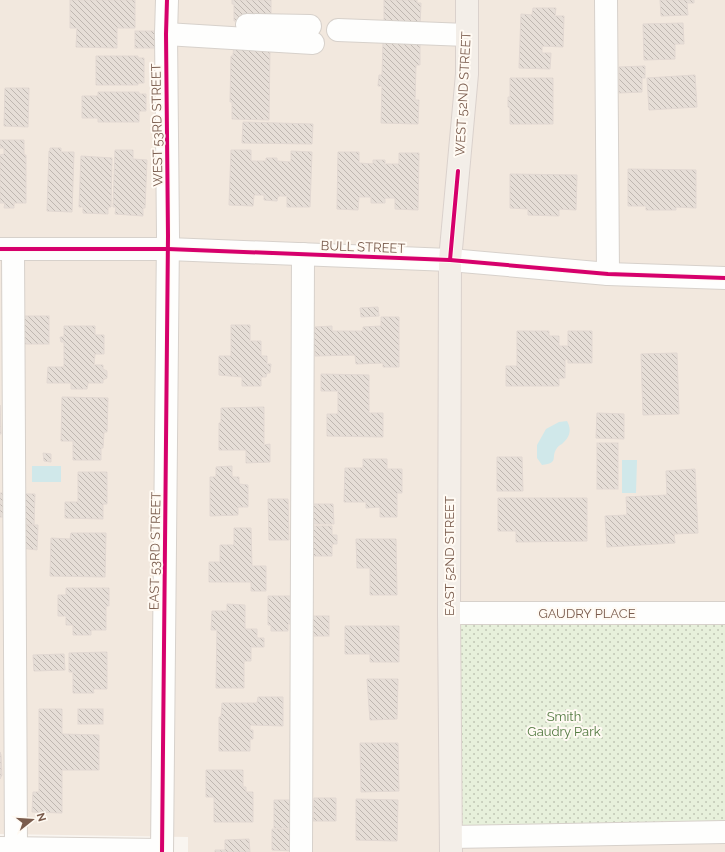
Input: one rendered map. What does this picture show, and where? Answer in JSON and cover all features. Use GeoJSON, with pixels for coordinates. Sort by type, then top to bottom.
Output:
{"type":"FeatureCollection","features":[{"type":"Feature","properties":{"kind":"main road","name":"WEST 52ND STREET"},"geometry":{"type":"LineString","coordinates":[[450,260],[467,74],[467,0]]}},
{"type":"Feature","properties":{"kind":"main road","name":"EAST 52ND STREET"},"geometry":{"type":"LineString","coordinates":[[450,260],[449,613],[451,845]]}},
{"type":"Feature","properties":{"kind":"street","name":"WEST 53RD STREET"},"geometry":{"type":"LineString","coordinates":[[167,0],[168,249]]}},
{"type":"Feature","properties":{"kind":"street"},"geometry":{"type":"LineString","coordinates":[[606,0],[608,274]]}},
{"type":"Feature","properties":{"kind":"street"},"geometry":{"type":"LineString","coordinates":[[166,30],[312,34]]}},
{"type":"Feature","properties":{"kind":"street"},"geometry":{"type":"LineString","coordinates":[[338,30],[467,36]]}},
{"type":"Feature","properties":{"kind":"street"},"geometry":{"type":"LineString","coordinates":[[6,249],[8,848],[162,851]]}},
{"type":"Feature","properties":{"kind":"street","name":"BULL STREET"},"geometry":{"type":"LineString","coordinates":[[6,249],[168,249],[302,254],[450,260],[608,274],[725,278]]}},
{"type":"Feature","properties":{"kind":"street","name":"EAST 53RD STREET"},"geometry":{"type":"LineString","coordinates":[[162,851],[168,249]]}},
{"type":"Feature","properties":{"kind":"street"},"geometry":{"type":"LineString","coordinates":[[301,852],[302,254]]}},
{"type":"Feature","properties":{"kind":"street","name":"GAUDRY PLACE"},"geometry":{"type":"LineString","coordinates":[[449,613],[725,612]]}},
{"type":"Feature","properties":{"kind":"street"},"geometry":{"type":"LineString","coordinates":[[451,845],[593,843],[725,832]]}},
{"type":"Feature","properties":{"kind":"shaded area"},"geometry":{"type":"Polygon","coordinates":[[[0,0],[725,0],[725,852],[188,852],[188,837],[0,834],[0,0]]]}},
{"type":"Feature","properties":{"kind":"green space","name":"Smith Gaudry Park"},"geometry":{"type":"Polygon","coordinates":[[[449,613],[725,613],[725,832],[451,837],[449,613]]]}},
{"type":"Feature","properties":{"kind":"water"},"geometry":{"type":"Polygon","coordinates":[[[567,421],[570,430],[568,436],[562,444],[557,447],[553,461],[542,465],[537,458],[537,445],[546,429],[559,422],[567,421]]]}},
{"type":"Feature","properties":{"kind":"water"},"geometry":{"type":"Polygon","coordinates":[[[622,460],[637,460],[636,493],[622,493],[622,460]]]}},
{"type":"Feature","properties":{"kind":"water"},"geometry":{"type":"Polygon","coordinates":[[[32,466],[61,466],[61,482],[32,482],[32,466]]]}},
{"type":"Feature","properties":{"kind":"building"},"geometry":{"type":"Polygon","coordinates":[[[70,0],[135,0],[135,28],[117,28],[117,48],[76,47],[77,28],[70,28],[70,0]]]}},
{"type":"Feature","properties":{"kind":"building"},"geometry":{"type":"Polygon","coordinates":[[[232,0],[271,0],[271,22],[234,21],[234,4],[232,4],[232,0]]]}},
{"type":"Feature","properties":{"kind":"building"},"geometry":{"type":"Polygon","coordinates":[[[384,0],[417,0],[417,3],[421,3],[420,26],[384,26],[384,0]]]}},
{"type":"Feature","properties":{"kind":"building"},"geometry":{"type":"Polygon","coordinates":[[[660,0],[694,0],[694,3],[687,3],[688,15],[661,16],[660,0]]]}},
{"type":"Feature","properties":{"kind":"building"},"geometry":{"type":"Polygon","coordinates":[[[533,8],[556,8],[555,16],[564,16],[563,47],[542,46],[542,53],[551,53],[550,69],[519,68],[521,14],[532,15],[533,8]]]}},
{"type":"Feature","properties":{"kind":"building"},"geometry":{"type":"Polygon","coordinates":[[[683,23],[684,44],[675,44],[675,59],[644,60],[643,24],[683,23]]]}},
{"type":"Feature","properties":{"kind":"building"},"geometry":{"type":"Polygon","coordinates":[[[135,31],[156,31],[156,48],[135,48],[135,31]]]}},
{"type":"Feature","properties":{"kind":"building"},"geometry":{"type":"Polygon","coordinates":[[[234,42],[270,46],[269,120],[232,119],[232,102],[230,102],[231,56],[233,56],[234,42]]]}},
{"type":"Feature","properties":{"kind":"building"},"geometry":{"type":"Polygon","coordinates":[[[383,42],[420,43],[420,65],[416,65],[415,100],[419,100],[418,124],[381,123],[382,86],[378,86],[379,75],[382,75],[383,42]]]}},
{"type":"Feature","properties":{"kind":"building"},"geometry":{"type":"Polygon","coordinates":[[[96,56],[138,56],[138,58],[144,58],[144,83],[138,83],[138,85],[96,85],[96,56]]]}},
{"type":"Feature","properties":{"kind":"building"},"geometry":{"type":"Polygon","coordinates":[[[645,66],[645,78],[642,78],[642,92],[619,93],[619,67],[645,66]]]}},
{"type":"Feature","properties":{"kind":"building"},"geometry":{"type":"Polygon","coordinates":[[[695,75],[697,107],[649,110],[647,78],[695,75]]]}},
{"type":"Feature","properties":{"kind":"building"},"geometry":{"type":"Polygon","coordinates":[[[510,78],[553,78],[553,124],[510,124],[508,97],[510,97],[510,78]]]}},
{"type":"Feature","properties":{"kind":"building"},"geometry":{"type":"Polygon","coordinates":[[[5,88],[29,88],[28,127],[4,126],[5,88]]]}},
{"type":"Feature","properties":{"kind":"building"},"geometry":{"type":"Polygon","coordinates":[[[98,92],[139,92],[139,94],[146,94],[146,111],[139,111],[139,122],[98,122],[98,118],[82,118],[82,96],[98,96],[98,92]]]}},
{"type":"Feature","properties":{"kind":"building"},"geometry":{"type":"Polygon","coordinates":[[[243,122],[313,124],[312,144],[242,143],[243,122]]]}},
{"type":"Feature","properties":{"kind":"building"},"geometry":{"type":"Polygon","coordinates":[[[0,140],[24,140],[24,155],[26,155],[26,203],[14,203],[14,208],[4,208],[5,203],[0,203],[0,155],[4,154],[4,148],[0,148],[0,140]]]}},
{"type":"Feature","properties":{"kind":"building"},"geometry":{"type":"Polygon","coordinates":[[[50,148],[61,148],[61,152],[74,152],[72,212],[47,211],[50,148]]]}},
{"type":"Feature","properties":{"kind":"building"},"geometry":{"type":"Polygon","coordinates":[[[115,150],[133,150],[133,159],[147,160],[145,208],[143,208],[143,216],[115,214],[116,207],[113,207],[115,150]]]}},
{"type":"Feature","properties":{"kind":"building"},"geometry":{"type":"Polygon","coordinates":[[[231,150],[251,150],[251,161],[266,161],[266,158],[277,158],[277,161],[291,162],[291,151],[312,152],[310,207],[287,207],[287,196],[278,196],[277,201],[264,200],[264,195],[254,195],[253,206],[229,205],[231,150]]]}},
{"type":"Feature","properties":{"kind":"building"},"geometry":{"type":"Polygon","coordinates":[[[338,152],[359,152],[359,163],[373,164],[373,160],[385,160],[385,164],[399,164],[399,153],[419,153],[418,210],[395,209],[395,198],[385,198],[385,203],[371,203],[371,197],[359,197],[358,210],[337,209],[338,152]]]}},
{"type":"Feature","properties":{"kind":"building"},"geometry":{"type":"Polygon","coordinates":[[[81,156],[112,158],[111,207],[108,207],[108,214],[83,213],[83,207],[79,207],[81,156]]]}},
{"type":"Feature","properties":{"kind":"building"},"geometry":{"type":"Polygon","coordinates":[[[628,169],[696,170],[696,208],[676,207],[676,210],[646,210],[646,206],[628,206],[628,169]]]}},
{"type":"Feature","properties":{"kind":"building"},"geometry":{"type":"Polygon","coordinates":[[[510,174],[577,175],[576,210],[559,209],[559,216],[528,215],[528,209],[510,208],[510,174]]]}},
{"type":"Feature","properties":{"kind":"building"},"geometry":{"type":"Polygon","coordinates":[[[378,307],[379,316],[361,317],[360,308],[378,307]]]}},
{"type":"Feature","properties":{"kind":"building"},"geometry":{"type":"Polygon","coordinates":[[[22,316],[49,316],[49,344],[22,344],[22,316]]]}},
{"type":"Feature","properties":{"kind":"building"},"geometry":{"type":"Polygon","coordinates":[[[381,317],[399,317],[399,367],[383,367],[383,363],[356,364],[355,355],[315,356],[315,349],[309,349],[309,331],[315,331],[315,327],[332,326],[332,331],[363,331],[363,327],[381,326],[381,317]]]}},
{"type":"Feature","properties":{"kind":"building"},"geometry":{"type":"Polygon","coordinates":[[[231,325],[250,325],[250,341],[261,341],[261,356],[267,356],[267,364],[271,364],[270,373],[267,373],[266,377],[261,377],[261,386],[242,386],[242,377],[219,375],[219,356],[231,356],[231,325]]]}},
{"type":"Feature","properties":{"kind":"building"},"geometry":{"type":"Polygon","coordinates":[[[64,326],[95,326],[95,335],[104,335],[104,354],[95,354],[94,365],[103,365],[103,369],[107,371],[107,378],[103,380],[103,383],[88,383],[87,389],[71,389],[71,383],[47,383],[48,367],[64,367],[64,342],[61,342],[60,337],[64,337],[64,326]]]}},
{"type":"Feature","properties":{"kind":"building"},"geometry":{"type":"Polygon","coordinates":[[[517,331],[549,331],[549,336],[559,336],[559,346],[568,346],[568,331],[592,331],[592,363],[568,363],[568,359],[565,359],[565,378],[559,378],[559,386],[506,386],[506,366],[517,366],[517,331]]]}},
{"type":"Feature","properties":{"kind":"building"},"geometry":{"type":"Polygon","coordinates":[[[677,353],[679,414],[643,415],[641,354],[677,353]]]}},
{"type":"Feature","properties":{"kind":"building"},"geometry":{"type":"Polygon","coordinates":[[[321,374],[369,375],[369,413],[383,413],[383,437],[327,436],[327,414],[338,414],[338,391],[321,391],[321,374]]]}},
{"type":"Feature","properties":{"kind":"building"},"geometry":{"type":"Polygon","coordinates":[[[62,397],[108,398],[107,432],[104,432],[103,448],[101,448],[101,460],[73,460],[73,441],[61,441],[62,397]]]}},
{"type":"Feature","properties":{"kind":"building"},"geometry":{"type":"Polygon","coordinates":[[[0,405],[1,434],[0,434],[0,405]]]}},
{"type":"Feature","properties":{"kind":"building"},"geometry":{"type":"Polygon","coordinates":[[[264,407],[264,445],[270,444],[270,462],[246,463],[246,450],[219,450],[219,423],[221,423],[221,408],[264,407]]]}},
{"type":"Feature","properties":{"kind":"building"},"geometry":{"type":"Polygon","coordinates":[[[597,413],[624,414],[624,439],[596,438],[597,413]]]}},
{"type":"Feature","properties":{"kind":"building"},"geometry":{"type":"Polygon","coordinates":[[[597,443],[618,443],[618,489],[597,489],[597,443]]]}},
{"type":"Feature","properties":{"kind":"building"},"geometry":{"type":"Polygon","coordinates":[[[43,453],[51,454],[51,462],[44,461],[43,453]]]}},
{"type":"Feature","properties":{"kind":"building"},"geometry":{"type":"Polygon","coordinates":[[[497,457],[522,457],[523,491],[497,491],[497,457]]]}},
{"type":"Feature","properties":{"kind":"building"},"geometry":{"type":"Polygon","coordinates":[[[363,459],[387,459],[387,469],[402,469],[402,493],[397,493],[397,517],[380,517],[380,507],[366,508],[366,502],[344,502],[345,468],[363,468],[363,459]]]}},
{"type":"Feature","properties":{"kind":"building"},"geometry":{"type":"Polygon","coordinates":[[[232,466],[232,477],[239,477],[239,484],[248,485],[248,507],[238,507],[238,515],[210,516],[210,477],[216,477],[216,467],[232,466]]]}},
{"type":"Feature","properties":{"kind":"building"},"geometry":{"type":"Polygon","coordinates":[[[695,469],[698,533],[674,534],[675,543],[607,547],[605,516],[627,515],[626,497],[667,495],[666,471],[695,469]]]}},
{"type":"Feature","properties":{"kind":"building"},"geometry":{"type":"Polygon","coordinates":[[[78,472],[107,472],[107,504],[103,504],[103,519],[65,518],[65,502],[78,502],[78,472]]]}},
{"type":"Feature","properties":{"kind":"building"},"geometry":{"type":"Polygon","coordinates":[[[0,493],[7,493],[6,517],[0,517],[0,493]]]}},
{"type":"Feature","properties":{"kind":"building"},"geometry":{"type":"Polygon","coordinates":[[[22,494],[35,494],[34,525],[22,525],[22,494]]]}},
{"type":"Feature","properties":{"kind":"building"},"geometry":{"type":"Polygon","coordinates":[[[498,498],[587,498],[587,541],[516,542],[516,531],[498,531],[498,498]]]}},
{"type":"Feature","properties":{"kind":"building"},"geometry":{"type":"Polygon","coordinates":[[[268,499],[288,499],[289,540],[269,540],[268,499]]]}},
{"type":"Feature","properties":{"kind":"building"},"geometry":{"type":"Polygon","coordinates":[[[312,504],[333,504],[334,524],[312,524],[312,504]]]}},
{"type":"Feature","properties":{"kind":"building"},"geometry":{"type":"Polygon","coordinates":[[[22,525],[38,525],[37,550],[21,548],[22,525]]]}},
{"type":"Feature","properties":{"kind":"building"},"geometry":{"type":"Polygon","coordinates":[[[310,526],[332,526],[332,535],[337,535],[337,544],[332,544],[332,556],[310,556],[310,526]]]}},
{"type":"Feature","properties":{"kind":"building"},"geometry":{"type":"Polygon","coordinates":[[[234,528],[251,528],[252,566],[266,566],[266,591],[251,591],[251,582],[209,582],[209,562],[220,562],[220,545],[234,545],[234,528]]]}},
{"type":"Feature","properties":{"kind":"building"},"geometry":{"type":"Polygon","coordinates":[[[71,533],[106,533],[105,577],[50,576],[51,538],[70,539],[71,533]]]}},
{"type":"Feature","properties":{"kind":"building"},"geometry":{"type":"Polygon","coordinates":[[[356,539],[396,539],[397,595],[370,595],[370,568],[357,568],[356,539]]]}},
{"type":"Feature","properties":{"kind":"building"},"geometry":{"type":"Polygon","coordinates":[[[66,588],[109,588],[109,606],[106,606],[106,630],[91,630],[91,635],[73,635],[73,625],[66,625],[66,616],[58,616],[58,595],[66,595],[66,588]]]}},
{"type":"Feature","properties":{"kind":"building"},"geometry":{"type":"Polygon","coordinates":[[[268,596],[294,596],[294,624],[288,624],[288,631],[271,631],[271,625],[268,625],[268,596]]]}},
{"type":"Feature","properties":{"kind":"building"},"geometry":{"type":"Polygon","coordinates":[[[227,604],[245,605],[245,629],[257,629],[257,638],[264,638],[264,647],[251,647],[251,661],[244,661],[244,688],[216,688],[217,630],[211,630],[212,611],[227,611],[227,604]]]}},
{"type":"Feature","properties":{"kind":"building"},"geometry":{"type":"Polygon","coordinates":[[[309,616],[329,616],[329,636],[309,636],[309,616]]]}},
{"type":"Feature","properties":{"kind":"building"},"geometry":{"type":"Polygon","coordinates":[[[345,626],[399,626],[399,662],[370,662],[370,654],[345,654],[345,626]]]}},
{"type":"Feature","properties":{"kind":"building"},"geometry":{"type":"Polygon","coordinates":[[[107,652],[107,689],[93,689],[94,693],[73,693],[73,672],[69,672],[69,653],[107,652]]]}},
{"type":"Feature","properties":{"kind":"building"},"geometry":{"type":"Polygon","coordinates":[[[64,654],[65,670],[34,671],[33,655],[64,654]]]}},
{"type":"Feature","properties":{"kind":"building"},"geometry":{"type":"Polygon","coordinates":[[[367,679],[398,679],[397,719],[370,720],[367,679]]]}},
{"type":"Feature","properties":{"kind":"building"},"geometry":{"type":"Polygon","coordinates":[[[258,697],[283,697],[283,726],[250,725],[250,730],[253,730],[253,739],[250,739],[250,751],[219,751],[219,717],[221,717],[222,703],[257,703],[258,697]]]}},
{"type":"Feature","properties":{"kind":"building"},"geometry":{"type":"Polygon","coordinates":[[[39,709],[62,709],[62,734],[99,735],[99,770],[62,770],[62,813],[32,812],[33,792],[39,792],[39,709]]]}},
{"type":"Feature","properties":{"kind":"building"},"geometry":{"type":"Polygon","coordinates":[[[78,709],[103,709],[103,724],[78,724],[78,709]]]}},
{"type":"Feature","properties":{"kind":"building"},"geometry":{"type":"Polygon","coordinates":[[[360,743],[398,743],[399,791],[361,792],[360,743]]]}},
{"type":"Feature","properties":{"kind":"building"},"geometry":{"type":"Polygon","coordinates":[[[0,752],[2,775],[0,779],[0,752]]]}},
{"type":"Feature","properties":{"kind":"building"},"geometry":{"type":"Polygon","coordinates":[[[206,770],[243,770],[243,787],[246,787],[246,792],[253,792],[253,822],[214,822],[214,797],[206,797],[206,770]]]}},
{"type":"Feature","properties":{"kind":"building"},"geometry":{"type":"Polygon","coordinates":[[[314,798],[336,798],[336,821],[313,821],[314,798]]]}},
{"type":"Feature","properties":{"kind":"building"},"geometry":{"type":"Polygon","coordinates":[[[356,799],[398,800],[397,841],[356,840],[356,799]]]}},
{"type":"Feature","properties":{"kind":"building"},"geometry":{"type":"Polygon","coordinates":[[[274,800],[295,800],[294,828],[274,828],[274,800]]]}},
{"type":"Feature","properties":{"kind":"building"},"geometry":{"type":"Polygon","coordinates":[[[272,829],[295,829],[294,851],[272,850],[272,829]]]}},
{"type":"Feature","properties":{"kind":"building"},"geometry":{"type":"Polygon","coordinates":[[[249,839],[250,852],[215,852],[215,850],[225,850],[225,840],[249,839]]]}},
{"type":"Feature","properties":{"kind":"cycle path"},"geometry":{"type":"LineString","coordinates":[[162,852],[168,236],[167,0]]}},
{"type":"Feature","properties":{"kind":"cycle path"},"geometry":{"type":"LineString","coordinates":[[450,260],[458,171]]}},
{"type":"Feature","properties":{"kind":"cycle path"},"geometry":{"type":"LineString","coordinates":[[0,249],[168,249],[450,260],[608,274],[725,278]]}}]}
